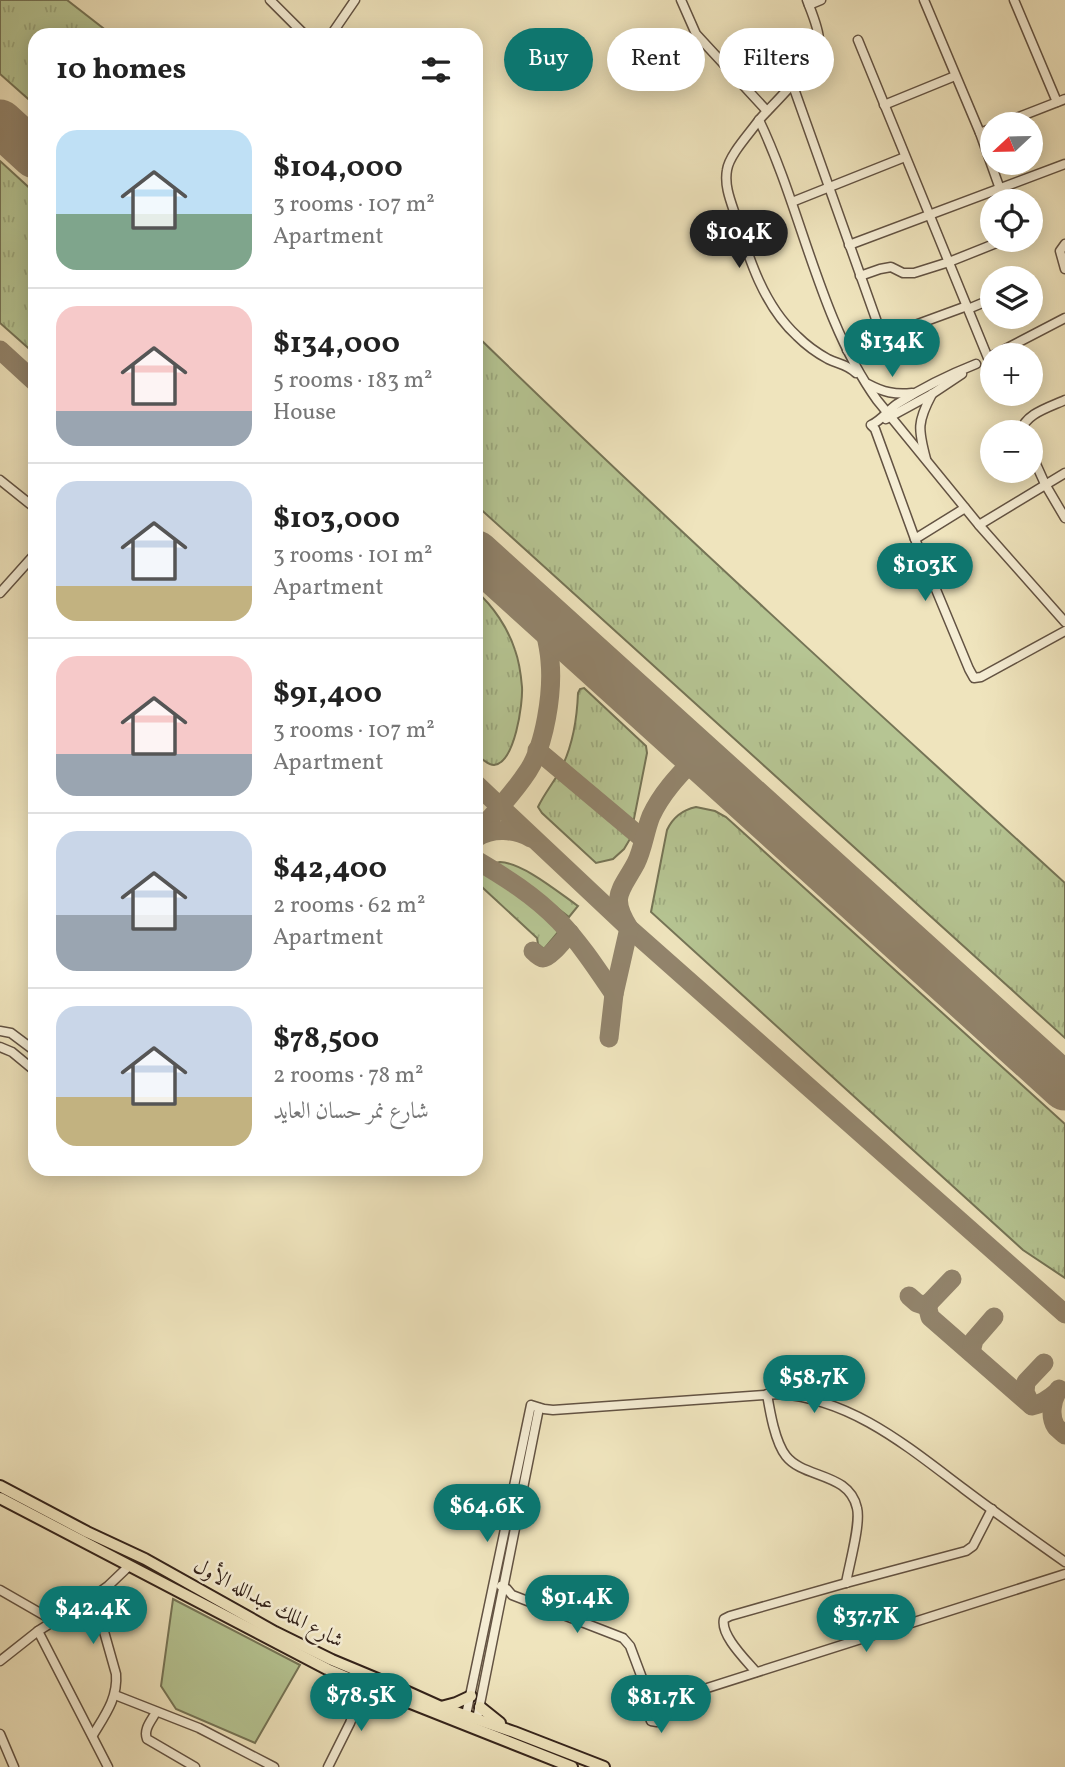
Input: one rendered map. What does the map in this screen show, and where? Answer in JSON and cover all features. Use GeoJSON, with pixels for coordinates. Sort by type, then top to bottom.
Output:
{"type":"FeatureCollection","features":[{"type":"Feature","properties":{"kind":"main road","name":"شارع الملك عبدالله الأول"},"geometry":{"type":"LineString","coordinates":[[0,1486],[145,1559],[301,1646],[472,1719],[572,1767]]}},
{"type":"Feature","properties":{"kind":"main road","name":"شارع الملك عبدالله الأول"},"geometry":{"type":"LineString","coordinates":[[0,1498],[307,1659],[365,1685],[514,1732],[604,1767]]}},
{"type":"Feature","properties":{"kind":"main road"},"geometry":{"type":"LineString","coordinates":[[441,1707],[471,1696]]}},
{"type":"Feature","properties":{"kind":"street"},"geometry":{"type":"LineString","coordinates":[[270,0],[298,28]]}},
{"type":"Feature","properties":{"kind":"street"},"geometry":{"type":"LineString","coordinates":[[336,28],[355,0]]}},
{"type":"Feature","properties":{"kind":"street"},"geometry":{"type":"LineString","coordinates":[[681,0],[696,34],[767,111]]}},
{"type":"Feature","properties":{"kind":"street"},"geometry":{"type":"LineString","coordinates":[[816,28],[808,3],[821,0]]}},
{"type":"Feature","properties":{"kind":"street"},"geometry":{"type":"LineString","coordinates":[[924,0],[980,133]]}},
{"type":"Feature","properties":{"kind":"street"},"geometry":{"type":"LineString","coordinates":[[1014,0],[1061,101],[1032,112]]}},
{"type":"Feature","properties":{"kind":"street"},"geometry":{"type":"LineString","coordinates":[[858,40],[929,216],[985,343]]}},
{"type":"Feature","properties":{"kind":"street"},"geometry":{"type":"LineString","coordinates":[[884,105],[955,76]]}},
{"type":"Feature","properties":{"kind":"street"},"geometry":{"type":"LineString","coordinates":[[786,91],[759,120],[729,162],[726,171],[729,196],[745,246],[763,289],[782,321],[815,351],[851,368],[865,382],[885,393],[915,393]]}},
{"type":"Feature","properties":{"kind":"street"},"geometry":{"type":"LineString","coordinates":[[796,91],[882,336]]}},
{"type":"Feature","properties":{"kind":"street"},"geometry":{"type":"LineString","coordinates":[[759,120],[792,202],[827,302],[847,350],[865,382],[979,525],[1065,622]]}},
{"type":"Feature","properties":{"kind":"street"},"geometry":{"type":"LineString","coordinates":[[792,202],[905,157]]}},
{"type":"Feature","properties":{"kind":"street"},"geometry":{"type":"LineString","coordinates":[[995,175],[1000,189],[1065,164]]}},
{"type":"Feature","properties":{"kind":"street"},"geometry":{"type":"LineString","coordinates":[[849,245],[980,197]]}},
{"type":"Feature","properties":{"kind":"street"},"geometry":{"type":"LineString","coordinates":[[1065,244],[1060,251],[1065,269]]}},
{"type":"Feature","properties":{"kind":"street"},"geometry":{"type":"LineString","coordinates":[[860,276],[891,267],[903,273],[914,273],[980,250]]}},
{"type":"Feature","properties":{"kind":"street"},"geometry":{"type":"LineString","coordinates":[[847,350],[980,303]]}},
{"type":"Feature","properties":{"kind":"street"},"geometry":{"type":"LineString","coordinates":[[1018,343],[1065,318]]}},
{"type":"Feature","properties":{"kind":"street"},"geometry":{"type":"LineString","coordinates":[[889,414],[932,394],[980,363]]}},
{"type":"Feature","properties":{"kind":"street"},"geometry":{"type":"LineString","coordinates":[[976,365],[915,393],[872,425],[915,539],[974,678],[981,677],[1065,631]]}},
{"type":"Feature","properties":{"kind":"street"},"geometry":{"type":"LineString","coordinates":[[927,461],[919,427],[924,408],[932,394]]}},
{"type":"Feature","properties":{"kind":"street"},"geometry":{"type":"LineString","coordinates":[[1026,420],[1065,400]]}},
{"type":"Feature","properties":{"kind":"street"},"geometry":{"type":"LineString","coordinates":[[979,525],[1065,473]]}},
{"type":"Feature","properties":{"kind":"street"},"geometry":{"type":"LineString","coordinates":[[0,480],[28,502]]}},
{"type":"Feature","properties":{"kind":"street"},"geometry":{"type":"LineString","coordinates":[[1043,480],[1065,517]]}},
{"type":"Feature","properties":{"kind":"street"},"geometry":{"type":"LineString","coordinates":[[915,539],[965,508]]}},
{"type":"Feature","properties":{"kind":"street"},"geometry":{"type":"LineString","coordinates":[[0,593],[28,562]]}},
{"type":"Feature","properties":{"kind":"street"},"geometry":{"type":"LineString","coordinates":[[0,1031],[10,1033],[28,1046]]}},
{"type":"Feature","properties":{"kind":"street"},"geometry":{"type":"LineString","coordinates":[[0,1047],[12,1052],[28,1065]]}},
{"type":"Feature","properties":{"kind":"street"},"geometry":{"type":"LineString","coordinates":[[535,1406],[553,1410],[767,1394],[813,1399],[863,1419],[894,1437],[1065,1562]]}},
{"type":"Feature","properties":{"kind":"street"},"geometry":{"type":"LineString","coordinates":[[767,1394],[772,1420],[786,1456],[795,1464],[841,1485],[856,1503],[858,1520],[846,1583]]}},
{"type":"Feature","properties":{"kind":"street"},"geometry":{"type":"LineString","coordinates":[[472,1719],[493,1588],[535,1406]]}},
{"type":"Feature","properties":{"kind":"street"},"geometry":{"type":"LineString","coordinates":[[472,1719],[471,1696],[502,1591],[535,1406]]}},
{"type":"Feature","properties":{"kind":"street"},"geometry":{"type":"LineString","coordinates":[[756,1672],[728,1637],[723,1626],[724,1619],[965,1552],[973,1546],[992,1509]]}},
{"type":"Feature","properties":{"kind":"street"},"geometry":{"type":"LineString","coordinates":[[0,1661],[38,1631],[108,1586],[128,1566]]}},
{"type":"Feature","properties":{"kind":"street"},"geometry":{"type":"LineString","coordinates":[[657,1704],[1065,1574]]}},
{"type":"Feature","properties":{"kind":"street"},"geometry":{"type":"LineString","coordinates":[[493,1588],[619,1636],[630,1646],[642,1678],[640,1688],[649,1718],[654,1722],[660,1720],[648,1682],[642,1678]]}},
{"type":"Feature","properties":{"kind":"street"},"geometry":{"type":"LineString","coordinates":[[0,1590],[54,1621]]}},
{"type":"Feature","properties":{"kind":"street"},"geometry":{"type":"LineString","coordinates":[[93,1735],[115,1695],[117,1686],[94,1596]]}},
{"type":"Feature","properties":{"kind":"street"},"geometry":{"type":"LineString","coordinates":[[38,1631],[108,1767]]}},
{"type":"Feature","properties":{"kind":"street"},"geometry":{"type":"LineString","coordinates":[[328,1767],[365,1685]]}},
{"type":"Feature","properties":{"kind":"street"},"geometry":{"type":"LineString","coordinates":[[115,1695],[200,1728],[274,1767]]}},
{"type":"Feature","properties":{"kind":"street"},"geometry":{"type":"LineString","coordinates":[[156,1712],[146,1730],[147,1739],[195,1767]]}},
{"type":"Feature","properties":{"kind":"street"},"geometry":{"type":"LineString","coordinates":[[0,1734],[13,1767]]}},
{"type":"Feature","properties":{"kind":"green space"},"geometry":{"type":"Polygon","coordinates":[[[0,0],[67,0],[103,28],[28,28],[28,99],[0,74],[0,0]]]}},
{"type":"Feature","properties":{"kind":"green space"},"geometry":{"type":"Polygon","coordinates":[[[0,161],[28,187],[28,348],[0,323],[0,161]]]}},
{"type":"Feature","properties":{"kind":"green space"},"geometry":{"type":"Polygon","coordinates":[[[483,342],[842,680],[1065,883],[1065,1038],[483,511],[483,342]]]}},
{"type":"Feature","properties":{"kind":"green space"},"geometry":{"type":"Polygon","coordinates":[[[483,598],[494,610],[512,642],[522,682],[519,718],[512,744],[501,762],[494,765],[483,760],[483,598]]]}},
{"type":"Feature","properties":{"kind":"green space"},"geometry":{"type":"Polygon","coordinates":[[[584,688],[646,746],[647,753],[630,839],[613,859],[596,863],[538,807],[569,751],[578,693],[584,688]]]}},
{"type":"Feature","properties":{"kind":"green space"},"geometry":{"type":"Polygon","coordinates":[[[696,807],[715,811],[726,817],[1065,1124],[1065,1278],[1023,1250],[651,912],[667,830],[678,815],[696,807]]]}},
{"type":"Feature","properties":{"kind":"green space"},"geometry":{"type":"Polygon","coordinates":[[[500,862],[530,873],[578,906],[569,917],[495,863],[500,862]]]}},
{"type":"Feature","properties":{"kind":"green space"},"geometry":{"type":"Polygon","coordinates":[[[487,867],[496,870],[529,890],[564,925],[544,949],[538,944],[537,938],[483,888],[483,870],[487,867]]]}},
{"type":"Feature","properties":{"kind":"green space"},"geometry":{"type":"Polygon","coordinates":[[[173,1599],[300,1665],[255,1743],[176,1709],[161,1686],[173,1599]]]}},
{"type":"Feature","properties":{"kind":"taxiway"},"geometry":{"type":"LineString","coordinates":[[0,350],[28,376]]}},
{"type":"Feature","properties":{"kind":"taxiway"},"geometry":{"type":"LineString","coordinates":[[483,826],[528,771],[543,733],[551,674],[541,613]]}},
{"type":"Feature","properties":{"kind":"taxiway"},"geometry":{"type":"LineString","coordinates":[[537,750],[643,839]]}},
{"type":"Feature","properties":{"kind":"taxiway"},"geometry":{"type":"LineString","coordinates":[[609,1038],[614,994],[629,928],[620,908],[619,894],[638,858],[655,807],[698,755]]}},
{"type":"Feature","properties":{"kind":"taxiway"},"geometry":{"type":"LineString","coordinates":[[483,791],[629,928],[1065,1314]]}},
{"type":"Feature","properties":{"kind":"taxiway"},"geometry":{"type":"LineString","coordinates":[[483,834],[504,830],[531,838]]}},
{"type":"Feature","properties":{"kind":"taxiway"},"geometry":{"type":"LineString","coordinates":[[483,864],[550,912],[567,929],[614,994]]}},
{"type":"Feature","properties":{"kind":"taxiway"},"geometry":{"type":"LineString","coordinates":[[533,951],[540,957],[546,957],[570,933]]}},
{"type":"Feature","properties":{"kind":"taxiway"},"geometry":{"type":"LineString","coordinates":[[952,1279],[929,1303],[930,1317],[1032,1406],[1057,1392]]}},
{"type":"Feature","properties":{"kind":"taxiway"},"geometry":{"type":"LineString","coordinates":[[909,1296],[917,1303],[929,1303]]}},
{"type":"Feature","properties":{"kind":"taxiway"},"geometry":{"type":"LineString","coordinates":[[971,1352],[974,1340],[994,1317]]}},
{"type":"Feature","properties":{"kind":"taxiway"},"geometry":{"type":"LineString","coordinates":[[1031,1405],[1025,1392],[1026,1382],[1044,1363]]}},
{"type":"Feature","properties":{"kind":"taxiway"},"geometry":{"type":"LineString","coordinates":[[1059,1389],[1052,1413],[1056,1427],[1065,1435]]}},
{"type":"Feature","properties":{"kind":"runway"},"geometry":{"type":"LineString","coordinates":[[0,123],[28,149]]}},
{"type":"Feature","properties":{"kind":"runway"},"geometry":{"type":"LineString","coordinates":[[483,560],[1065,1087]]}}]}
